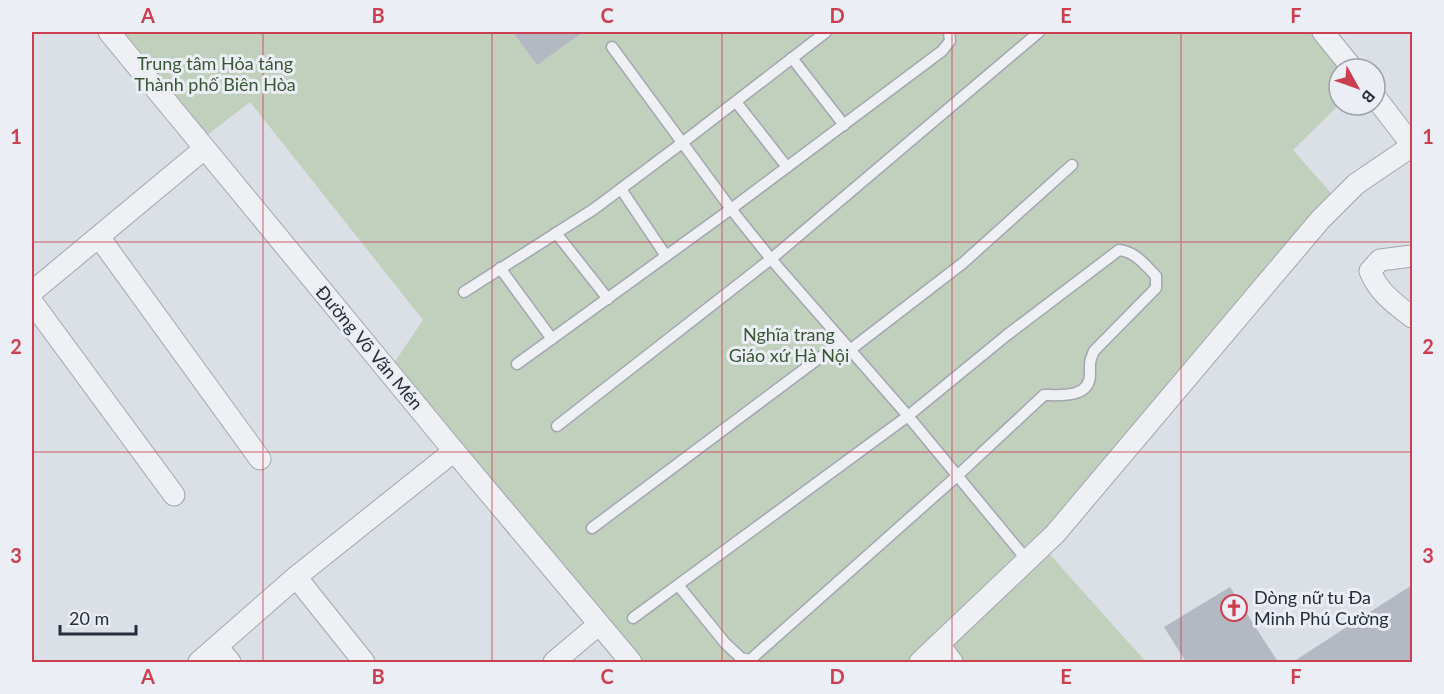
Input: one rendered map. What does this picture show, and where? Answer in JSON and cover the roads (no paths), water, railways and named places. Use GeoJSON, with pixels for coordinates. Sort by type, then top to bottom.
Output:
{"type":"FeatureCollection","features":[{"type":"Feature","properties":{"kind":"street","name":"Đường Võ Văn Mén"},"geometry":{"type":"LineString","coordinates":[[109,32],[631,663]]}},
{"type":"Feature","properties":{"kind":"street"},"geometry":{"type":"LineString","coordinates":[[1323,32],[1343,57]]}},
{"type":"Feature","properties":{"kind":"street"},"geometry":{"type":"LineString","coordinates":[[920,663],[1055,534],[1320,220],[1356,183],[1413,146],[1387,112]]}},
{"type":"Feature","properties":{"kind":"street"},"geometry":{"type":"LineString","coordinates":[[174,495],[33,290],[204,149]]}},
{"type":"Feature","properties":{"kind":"street"},"geometry":{"type":"LineString","coordinates":[[99,237],[260,459]]}},
{"type":"Feature","properties":{"kind":"street"},"geometry":{"type":"LineString","coordinates":[[1413,256],[1380,260],[1370,271],[1374,281],[1394,303],[1413,317]]}},
{"type":"Feature","properties":{"kind":"street"},"geometry":{"type":"LineString","coordinates":[[199,663],[224,655],[296,577],[454,451]]}},
{"type":"Feature","properties":{"kind":"street"},"geometry":{"type":"LineString","coordinates":[[296,577],[364,663]]}},
{"type":"Feature","properties":{"kind":"street"},"geometry":{"type":"LineString","coordinates":[[554,663],[598,625]]}},
{"type":"Feature","properties":{"kind":"street"},"geometry":{"type":"LineString","coordinates":[[939,645],[952,663]]}},
{"type":"Feature","properties":{"kind":"lane"},"geometry":{"type":"LineString","coordinates":[[464,292],[621,189],[826,32]]}},
{"type":"Feature","properties":{"kind":"lane"},"geometry":{"type":"LineString","coordinates":[[517,364],[731,209],[942,51],[950,41],[949,32]]}},
{"type":"Feature","properties":{"kind":"lane"},"geometry":{"type":"LineString","coordinates":[[557,426],[771,260],[1039,32]]}},
{"type":"Feature","properties":{"kind":"lane"},"geometry":{"type":"LineString","coordinates":[[612,47],[771,260],[908,416],[1027,560]]}},
{"type":"Feature","properties":{"kind":"lane"},"geometry":{"type":"LineString","coordinates":[[792,58],[844,125]]}},
{"type":"Feature","properties":{"kind":"lane"},"geometry":{"type":"LineString","coordinates":[[736,102],[787,167]]}},
{"type":"Feature","properties":{"kind":"lane"},"geometry":{"type":"LineString","coordinates":[[850,350],[963,263],[1071,165]]}},
{"type":"Feature","properties":{"kind":"lane"},"geometry":{"type":"LineString","coordinates":[[621,189],[666,256]]}},
{"type":"Feature","properties":{"kind":"lane"},"geometry":{"type":"LineString","coordinates":[[556,233],[608,299]]}},
{"type":"Feature","properties":{"kind":"lane"},"geometry":{"type":"LineString","coordinates":[[633,618],[908,416],[1007,335],[1119,250],[1128,251],[1138,258],[1156,276],[1156,288],[1094,351],[1088,363],[1090,376],[1084,387],[1071,396],[1044,395],[957,476],[750,660],[741,658],[725,643],[678,585]]}},
{"type":"Feature","properties":{"kind":"lane"},"geometry":{"type":"LineString","coordinates":[[500,268],[552,339]]}},
{"type":"Feature","properties":{"kind":"lane"},"geometry":{"type":"LineString","coordinates":[[592,528],[842,341]]}},
{"type":"Feature","properties":{"kind":"place","name":"Dòng nữ tu Đa Minh Phú Cường"},"geometry":{"type":"Point","coordinates":[1234,608]}},
{"type":"Feature","properties":{"kind":"park label","name":"Trung tâm Hỏa táng Thành phố Biên Hòa"},"geometry":{"type":"Point","coordinates":[215,74]}},
{"type":"Feature","properties":{"kind":"park label","name":"Nghĩa trang Giáo xứ Hà Nội"},"geometry":{"type":"Point","coordinates":[789,345]}}]}
